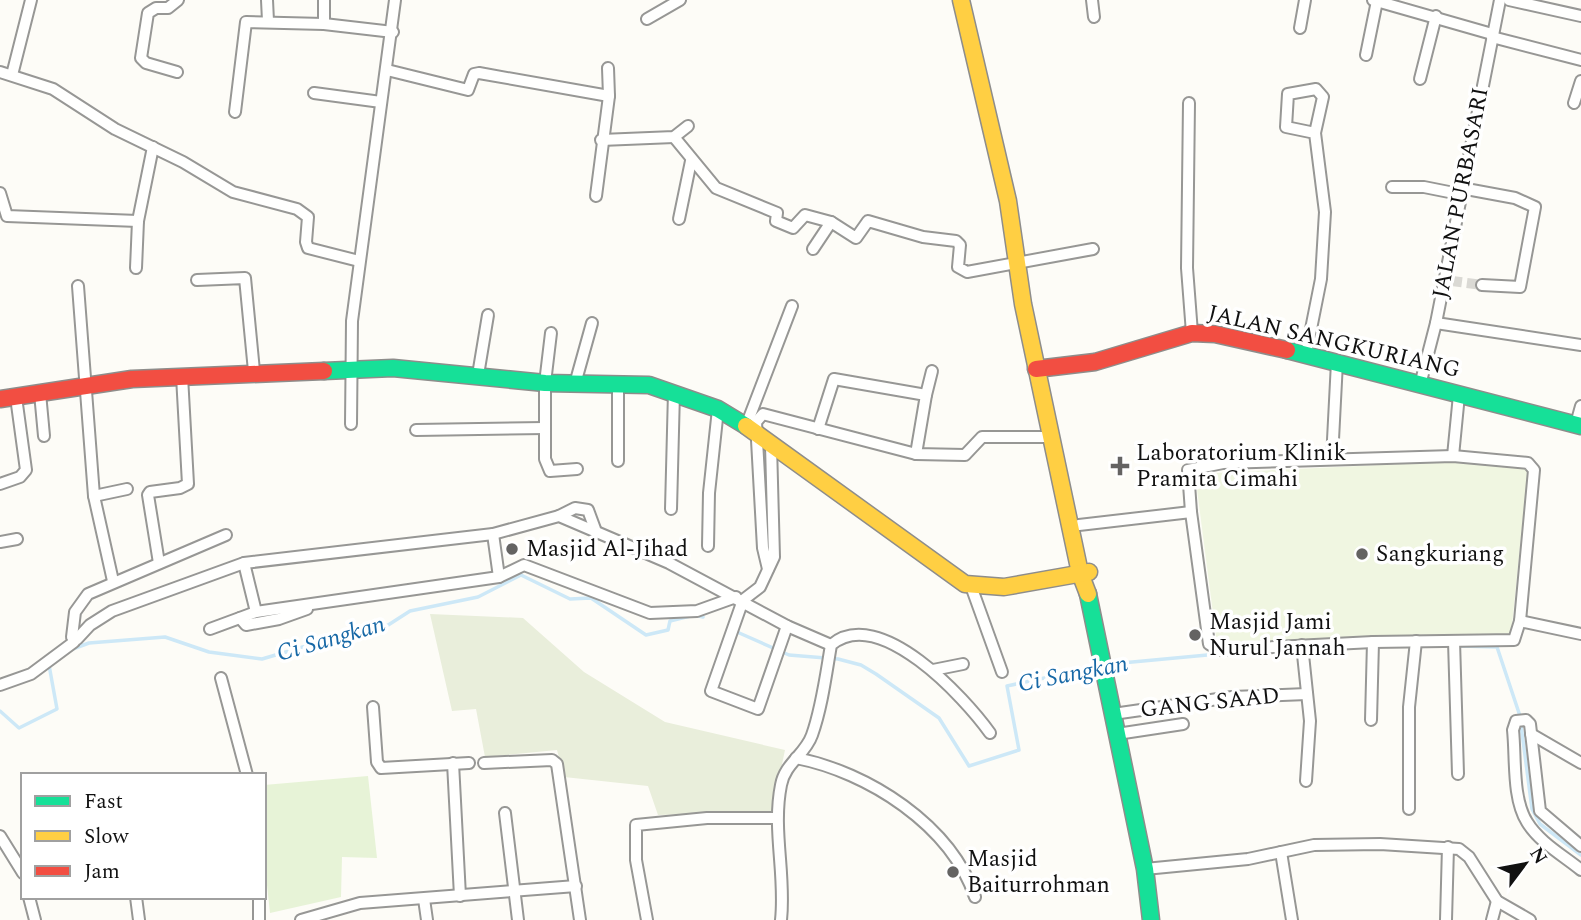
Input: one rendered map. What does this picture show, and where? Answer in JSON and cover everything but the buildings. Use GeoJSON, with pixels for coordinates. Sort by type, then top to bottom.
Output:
{"type":"FeatureCollection","features":[{"type":"Feature","properties":{"kind":"main road"},"geometry":{"type":"LineString","coordinates":[[961,0],[1019,263],[1023,304],[1079,525],[1085,578]]}},
{"type":"Feature","properties":{"kind":"main road","name":"JALAN SANGKURIANG"},"geometry":{"type":"LineString","coordinates":[[1040,368],[1095,362],[1192,333],[1215,334],[1306,354],[1578,425]]}},
{"type":"Feature","properties":{"kind":"main road"},"geometry":{"type":"LineString","coordinates":[[8,398],[84,384],[254,371],[350,368],[393,368],[545,383],[649,385],[718,409],[942,570],[971,586],[1004,587],[1085,578]]}},
{"type":"Feature","properties":{"kind":"main road"},"geometry":{"type":"LineString","coordinates":[[1040,368],[1050,437],[1085,578],[1144,869],[1151,920]]}},
{"type":"Feature","properties":{"kind":"street"},"geometry":{"type":"LineString","coordinates":[[12,75],[31,0]]}},
{"type":"Feature","properties":{"kind":"street"},"geometry":{"type":"LineString","coordinates":[[177,72],[143,62],[141,58],[148,13],[156,8],[168,8],[178,0]]}},
{"type":"Feature","properties":{"kind":"street"},"geometry":{"type":"LineString","coordinates":[[267,0],[268,21]]}},
{"type":"Feature","properties":{"kind":"street"},"geometry":{"type":"LineString","coordinates":[[324,0],[324,24]]}},
{"type":"Feature","properties":{"kind":"street"},"geometry":{"type":"LineString","coordinates":[[351,424],[350,368],[359,261],[380,103],[393,32],[395,0]]}},
{"type":"Feature","properties":{"kind":"street"},"geometry":{"type":"LineString","coordinates":[[647,19],[680,0]]}},
{"type":"Feature","properties":{"kind":"street"},"geometry":{"type":"LineString","coordinates":[[1092,0],[1094,17]]}},
{"type":"Feature","properties":{"kind":"street"},"geometry":{"type":"LineString","coordinates":[[1300,28],[1305,0]]}},
{"type":"Feature","properties":{"kind":"street","name":"JALAN PURBASARI"},"geometry":{"type":"LineString","coordinates":[[1420,384],[1448,280],[1460,191],[1500,0]]}},
{"type":"Feature","properties":{"kind":"street"},"geometry":{"type":"LineString","coordinates":[[1508,0],[1581,16]]}},
{"type":"Feature","properties":{"kind":"street"},"geometry":{"type":"LineString","coordinates":[[1366,55],[1375,1],[1436,16],[1581,60]]}},
{"type":"Feature","properties":{"kind":"street"},"geometry":{"type":"LineString","coordinates":[[1420,79],[1436,16]]}},
{"type":"Feature","properties":{"kind":"street"},"geometry":{"type":"LineString","coordinates":[[235,112],[246,22],[324,24],[393,32]]}},
{"type":"Feature","properties":{"kind":"street"},"geometry":{"type":"LineString","coordinates":[[596,196],[601,139],[609,96],[608,68]]}},
{"type":"Feature","properties":{"kind":"street"},"geometry":{"type":"LineString","coordinates":[[387,70],[468,90],[474,74],[479,73],[609,96]]}},
{"type":"Feature","properties":{"kind":"street"},"geometry":{"type":"LineString","coordinates":[[0,72],[53,89],[115,130],[153,147],[233,192],[297,209],[309,217],[306,242],[309,248],[359,261]]}},
{"type":"Feature","properties":{"kind":"street"},"geometry":{"type":"LineString","coordinates":[[1574,103],[1581,81]]}},
{"type":"Feature","properties":{"kind":"street"},"geometry":{"type":"LineString","coordinates":[[1306,354],[1321,279],[1325,212],[1315,133],[1323,97],[1316,89],[1288,94],[1286,127],[1315,133]]}},
{"type":"Feature","properties":{"kind":"street"},"geometry":{"type":"LineString","coordinates":[[314,93],[380,103]]}},
{"type":"Feature","properties":{"kind":"street"},"geometry":{"type":"LineString","coordinates":[[1189,103],[1187,268],[1192,333]]}},
{"type":"Feature","properties":{"kind":"street"},"geometry":{"type":"LineString","coordinates":[[601,139],[674,137],[688,126]]}},
{"type":"Feature","properties":{"kind":"street"},"geometry":{"type":"LineString","coordinates":[[674,137],[691,161],[716,188],[777,213],[776,222],[793,228],[805,215],[831,222],[856,238],[869,221],[923,237],[956,241],[960,245],[958,267],[967,272],[1093,249]]}},
{"type":"Feature","properties":{"kind":"street"},"geometry":{"type":"LineString","coordinates":[[136,268],[138,221],[153,147]]}},
{"type":"Feature","properties":{"kind":"street"},"geometry":{"type":"LineString","coordinates":[[679,219],[691,161]]}},
{"type":"Feature","properties":{"kind":"street"},"geometry":{"type":"LineString","coordinates":[[1392,187],[1424,187],[1515,198],[1535,206],[1520,287],[1482,285]]}},
{"type":"Feature","properties":{"kind":"street"},"geometry":{"type":"LineString","coordinates":[[0,193],[7,216],[138,221]]}},
{"type":"Feature","properties":{"kind":"street"},"geometry":{"type":"LineString","coordinates":[[813,249],[831,222]]}},
{"type":"Feature","properties":{"kind":"street"},"geometry":{"type":"LineString","coordinates":[[197,280],[245,278],[254,371]]}},
{"type":"Feature","properties":{"kind":"street"},"geometry":{"type":"LineString","coordinates":[[78,286],[94,496],[113,581]]}},
{"type":"Feature","properties":{"kind":"street"},"geometry":{"type":"LineString","coordinates":[[758,436],[792,306]]}},
{"type":"Feature","properties":{"kind":"street"},"geometry":{"type":"LineString","coordinates":[[478,375],[488,314]]}},
{"type":"Feature","properties":{"kind":"street"},"geometry":{"type":"LineString","coordinates":[[575,384],[592,323]]}},
{"type":"Feature","properties":{"kind":"street"},"geometry":{"type":"LineString","coordinates":[[1436,323],[1581,345]]}},
{"type":"Feature","properties":{"kind":"street"},"geometry":{"type":"LineString","coordinates":[[551,333],[545,383],[545,459],[548,469],[577,469]]}},
{"type":"Feature","properties":{"kind":"street"},"geometry":{"type":"LineString","coordinates":[[1332,459],[1337,362]]}},
{"type":"Feature","properties":{"kind":"street"},"geometry":{"type":"LineString","coordinates":[[916,454],[932,371]]}},
{"type":"Feature","properties":{"kind":"street"},"geometry":{"type":"LineString","coordinates":[[159,563],[148,495],[152,491],[180,488],[188,484],[182,376]]}},
{"type":"Feature","properties":{"kind":"street"},"geometry":{"type":"LineString","coordinates":[[818,429],[834,379],[926,395]]}},
{"type":"Feature","properties":{"kind":"street"},"geometry":{"type":"LineString","coordinates":[[618,384],[618,461]]}},
{"type":"Feature","properties":{"kind":"street"},"geometry":{"type":"LineString","coordinates":[[671,509],[674,392]]}},
{"type":"Feature","properties":{"kind":"street"},"geometry":{"type":"LineString","coordinates":[[40,393],[44,436]]}},
{"type":"Feature","properties":{"kind":"street"},"geometry":{"type":"LineString","coordinates":[[1453,456],[1459,395]]}},
{"type":"Feature","properties":{"kind":"street"},"geometry":{"type":"LineString","coordinates":[[0,484],[20,477],[26,470],[8,398]]}},
{"type":"Feature","properties":{"kind":"street"},"geometry":{"type":"LineString","coordinates":[[1578,425],[1581,406]]}},
{"type":"Feature","properties":{"kind":"street"},"geometry":{"type":"LineString","coordinates":[[708,547],[709,493],[718,409]]}},
{"type":"Feature","properties":{"kind":"street"},"geometry":{"type":"LineString","coordinates":[[210,629],[256,612],[499,577],[524,565],[650,613],[697,611],[740,599],[760,587],[774,557],[758,436],[757,422],[763,414],[916,454],[965,455],[982,437],[1050,437]]}},
{"type":"Feature","properties":{"kind":"street"},"geometry":{"type":"LineString","coordinates":[[416,430],[545,428]]}},
{"type":"Feature","properties":{"kind":"street"},"geometry":{"type":"LineString","coordinates":[[1453,456],[1528,463],[1534,470],[1520,621],[1512,642],[1373,642],[1302,648],[1219,650],[1209,645],[1186,474],[1190,468],[1223,463],[1332,459],[1453,456]]}},
{"type":"Feature","properties":{"kind":"street"},"geometry":{"type":"LineString","coordinates":[[94,496],[127,489]]}},
{"type":"Feature","properties":{"kind":"street"},"geometry":{"type":"LineString","coordinates":[[1079,525],[1191,512]]}},
{"type":"Feature","properties":{"kind":"street"},"geometry":{"type":"LineString","coordinates":[[0,685],[31,674],[98,618],[244,563],[492,534],[559,516],[595,529],[740,599],[787,626],[829,655]]}},
{"type":"Feature","properties":{"kind":"street"},"geometry":{"type":"LineString","coordinates":[[492,534],[499,577]]}},
{"type":"Feature","properties":{"kind":"street"},"geometry":{"type":"LineString","coordinates":[[74,639],[75,612],[82,600],[113,581],[226,535]]}},
{"type":"Feature","properties":{"kind":"street"},"geometry":{"type":"LineString","coordinates":[[0,542],[17,539]]}},
{"type":"Feature","properties":{"kind":"street"},"geometry":{"type":"LineString","coordinates":[[244,563],[256,612]]}},
{"type":"Feature","properties":{"kind":"street"},"geometry":{"type":"LineString","coordinates":[[971,586],[1002,672]]}},
{"type":"Feature","properties":{"kind":"street"},"geometry":{"type":"LineString","coordinates":[[740,599],[711,691],[758,709],[787,626]]}},
{"type":"Feature","properties":{"kind":"street"},"geometry":{"type":"LineString","coordinates":[[240,618],[246,625],[279,619],[326,602]]}},
{"type":"Feature","properties":{"kind":"street"},"geometry":{"type":"LineString","coordinates":[[1520,621],[1581,634]]}},
{"type":"Feature","properties":{"kind":"street"},"geometry":{"type":"LineString","coordinates":[[781,920],[782,882],[777,818],[781,783],[812,736],[829,655],[841,638],[867,637],[913,655],[933,670],[970,706],[990,733]]}},
{"type":"Feature","properties":{"kind":"street"},"geometry":{"type":"LineString","coordinates":[[1454,640],[1458,774]]}},
{"type":"Feature","properties":{"kind":"street"},"geometry":{"type":"LineString","coordinates":[[1409,809],[1409,707],[1416,641]]}},
{"type":"Feature","properties":{"kind":"street"},"geometry":{"type":"LineString","coordinates":[[1371,720],[1373,642]]}},
{"type":"Feature","properties":{"kind":"street"},"geometry":{"type":"LineString","coordinates":[[1302,648],[1311,721],[1306,781]]}},
{"type":"Feature","properties":{"kind":"street"},"geometry":{"type":"LineString","coordinates":[[933,670],[963,664]]}},
{"type":"Feature","properties":{"kind":"street"},"geometry":{"type":"LineString","coordinates":[[222,678],[246,773]]}},
{"type":"Feature","properties":{"kind":"street","name":"GANG SAAD"},"geometry":{"type":"LineString","coordinates":[[1113,714],[1232,697],[1307,694]]}},
{"type":"Feature","properties":{"kind":"street"},"geometry":{"type":"LineString","coordinates":[[373,707],[377,762],[381,768],[469,763]]}},
{"type":"Feature","properties":{"kind":"street"},"geometry":{"type":"LineString","coordinates":[[1581,846],[1540,811],[1528,722],[1516,721],[1513,730],[1524,814],[1536,833],[1581,870]]}},
{"type":"Feature","properties":{"kind":"street"},"geometry":{"type":"LineString","coordinates":[[1117,733],[1183,723]]}},
{"type":"Feature","properties":{"kind":"street"},"geometry":{"type":"LineString","coordinates":[[1531,734],[1581,763]]}},
{"type":"Feature","properties":{"kind":"street"},"geometry":{"type":"LineString","coordinates":[[796,758],[828,764],[889,794],[961,862],[975,897]]}},
{"type":"Feature","properties":{"kind":"street"},"geometry":{"type":"LineString","coordinates":[[484,763],[556,762],[580,920]]}},
{"type":"Feature","properties":{"kind":"street"},"geometry":{"type":"LineString","coordinates":[[453,763],[460,896]]}},
{"type":"Feature","properties":{"kind":"street"},"geometry":{"type":"LineString","coordinates":[[505,813],[518,920]]}},
{"type":"Feature","properties":{"kind":"street"},"geometry":{"type":"LineString","coordinates":[[647,920],[636,860],[636,825],[707,818],[777,818]]}},
{"type":"Feature","properties":{"kind":"street"},"geometry":{"type":"LineString","coordinates":[[0,836],[21,870]]}},
{"type":"Feature","properties":{"kind":"street"},"geometry":{"type":"LineString","coordinates":[[1144,869],[1248,859],[1297,846],[1342,844],[1459,849],[1469,856],[1497,901],[1530,920]]}},
{"type":"Feature","properties":{"kind":"street"},"geometry":{"type":"LineString","coordinates":[[1446,920],[1448,848]]}},
{"type":"Feature","properties":{"kind":"street"},"geometry":{"type":"LineString","coordinates":[[1281,852],[1292,920]]}},
{"type":"Feature","properties":{"kind":"street"},"geometry":{"type":"LineString","coordinates":[[301,920],[360,903],[576,886]]}},
{"type":"Feature","properties":{"kind":"street"},"geometry":{"type":"LineString","coordinates":[[424,898],[426,920]]}},
{"type":"Feature","properties":{"kind":"street"},"geometry":{"type":"LineString","coordinates":[[30,899],[35,920]]}},
{"type":"Feature","properties":{"kind":"street"},"geometry":{"type":"LineString","coordinates":[[136,899],[139,920]]}},
{"type":"Feature","properties":{"kind":"street"},"geometry":{"type":"LineString","coordinates":[[259,899],[259,920]]}},
{"type":"Feature","properties":{"kind":"street"},"geometry":{"type":"LineString","coordinates":[[1492,920],[1497,901]]}},
{"type":"Feature","properties":{"kind":"green space","name":"Sangkuriang"},"geometry":{"type":"Polygon","coordinates":[[[1442,462],[1528,468],[1511,635],[1217,644],[1195,474],[1442,462]]]}},
{"type":"Feature","properties":{"kind":"green space"},"geometry":{"type":"Polygon","coordinates":[[[430,614],[523,618],[584,672],[665,722],[785,750],[772,812],[658,815],[648,786],[564,777],[557,750],[485,757],[476,709],[452,711],[430,614]]]}},
{"type":"Feature","properties":{"kind":"green space"},"geometry":{"type":"Polygon","coordinates":[[[368,776],[377,858],[342,857],[341,897],[270,913],[266,876],[266,785],[368,776]]]}},
{"type":"Feature","properties":{"kind":"waterway","name":"Ci Sangkan"},"geometry":{"type":"LineString","coordinates":[[70,650],[89,643],[165,637],[209,652],[262,659],[340,636],[382,629],[410,611],[478,597],[521,575],[570,599],[591,598],[646,635],[668,630],[670,621],[694,615],[703,617]]}},
{"type":"Feature","properties":{"kind":"waterway","name":"Ci Sangkan"},"geometry":{"type":"LineString","coordinates":[[737,632],[789,655],[838,659],[861,665],[939,718],[969,766],[1019,750],[1007,686],[1096,667]]}},
{"type":"Feature","properties":{"kind":"waterway","name":"Ci Sangkan"},"geometry":{"type":"LineString","coordinates":[[1461,646],[1497,647],[1520,716]]}},
{"type":"Feature","properties":{"kind":"waterway","name":"Ci Sangkan"},"geometry":{"type":"LineString","coordinates":[[1111,664],[1218,654]]}},
{"type":"Feature","properties":{"kind":"waterway","name":"Ci Sangkan"},"geometry":{"type":"LineString","coordinates":[[0,711],[19,728],[57,709],[49,665]]}},
{"type":"Feature","properties":{"kind":"waterway","name":"Ci Sangkan"},"geometry":{"type":"LineString","coordinates":[[1521,725],[1532,809],[1540,824],[1581,855]]}},
{"type":"Feature","properties":{"kind":"tunnel"},"geometry":{"type":"LineString","coordinates":[[1452,281],[1482,285]]}},
{"type":"Feature","properties":{"kind":"traffic: fast"},"geometry":{"type":"LineString","coordinates":[[1287,350],[1581,426]]}},
{"type":"Feature","properties":{"kind":"traffic: fast"},"geometry":{"type":"LineString","coordinates":[[324,371],[393,368],[545,383],[649,385],[718,409],[746,426]]}},
{"type":"Feature","properties":{"kind":"traffic: fast"},"geometry":{"type":"LineString","coordinates":[[1088,594],[1145,869],[1151,920]]}},
{"type":"Feature","properties":{"kind":"traffic: slow"},"geometry":{"type":"LineString","coordinates":[[961,0],[1008,201],[1023,304],[1080,573],[1088,594]]}},
{"type":"Feature","properties":{"kind":"traffic: slow"},"geometry":{"type":"LineString","coordinates":[[746,426],[965,584],[1004,587],[1089,572]]}},
{"type":"Feature","properties":{"kind":"traffic: jam"},"geometry":{"type":"LineString","coordinates":[[1036,369],[1095,362],[1192,333],[1215,334],[1287,350]]}},
{"type":"Feature","properties":{"kind":"traffic: jam"},"geometry":{"type":"LineString","coordinates":[[0,399],[132,379],[324,371]]}},
{"type":"Feature","properties":{"kind":"place","name":"Laboratorium Klinik Pramita Cimahi"},"geometry":{"type":"Point","coordinates":[1120,466]}},
{"type":"Feature","properties":{"kind":"place","name":"Masjid Al-Jihad"},"geometry":{"type":"Point","coordinates":[512,549]}},
{"type":"Feature","properties":{"kind":"place","name":"Sangkuriang"},"geometry":{"type":"Point","coordinates":[1362,554]}},
{"type":"Feature","properties":{"kind":"place","name":"Masjid Jami Nurul Jannah"},"geometry":{"type":"Point","coordinates":[1195,635]}},
{"type":"Feature","properties":{"kind":"place","name":"Masjid Baiturrohman"},"geometry":{"type":"Point","coordinates":[953,872]}}]}
